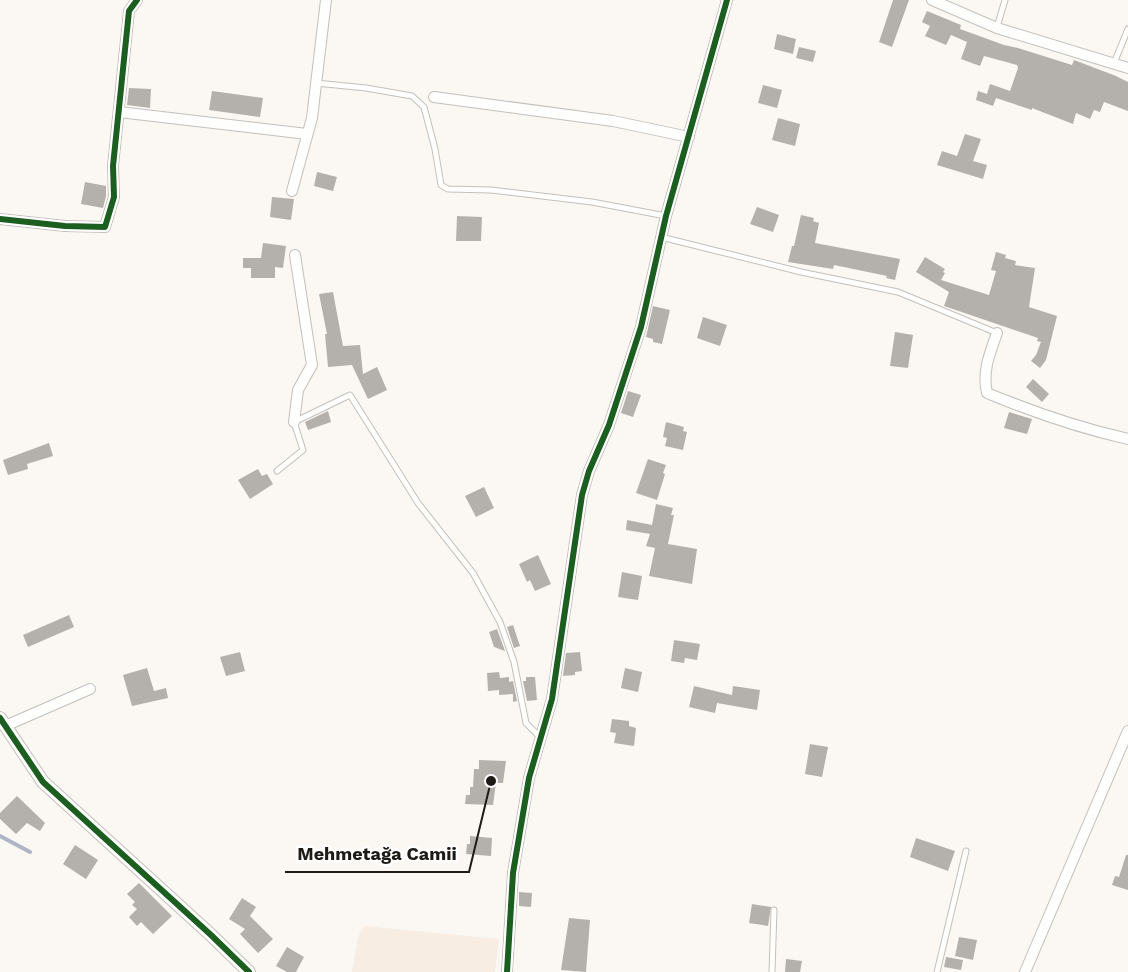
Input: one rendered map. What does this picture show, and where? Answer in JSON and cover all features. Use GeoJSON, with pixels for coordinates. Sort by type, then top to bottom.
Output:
{"type":"FeatureCollection","features":[{"type":"Feature","properties":{"kind":"street"},"geometry":{"type":"LineString","coordinates":[[0,219],[65,226],[105,227],[114,197],[113,166],[129,11],[137,0]]}},
{"type":"Feature","properties":{"kind":"street"},"geometry":{"type":"LineString","coordinates":[[292,191],[312,118],[326,0]]}},
{"type":"Feature","properties":{"kind":"street"},"geometry":{"type":"LineString","coordinates":[[507,972],[513,873],[529,778],[539,736],[552,699],[582,495],[609,425],[641,327],[666,216],[727,0]]}},
{"type":"Feature","properties":{"kind":"street"},"geometry":{"type":"LineString","coordinates":[[932,0],[997,28],[1128,68]]}},
{"type":"Feature","properties":{"kind":"street"},"geometry":{"type":"LineString","coordinates":[[434,97],[613,121],[689,137]]}},
{"type":"Feature","properties":{"kind":"street"},"geometry":{"type":"LineString","coordinates":[[119,112],[307,134]]}},
{"type":"Feature","properties":{"kind":"street"},"geometry":{"type":"LineString","coordinates":[[294,422],[298,390],[312,365],[295,255]]}},
{"type":"Feature","properties":{"kind":"street"},"geometry":{"type":"LineString","coordinates":[[997,333],[988,358],[984,379],[987,393],[1068,423],[1128,439]]}},
{"type":"Feature","properties":{"kind":"street"},"geometry":{"type":"LineString","coordinates":[[90,689],[3,722],[43,782],[249,972]]}},
{"type":"Feature","properties":{"kind":"street"},"geometry":{"type":"LineString","coordinates":[[1025,972],[1128,731]]}},
{"type":"Feature","properties":{"kind":"lane"},"geometry":{"type":"LineString","coordinates":[[997,28],[1005,0]]}},
{"type":"Feature","properties":{"kind":"lane"},"geometry":{"type":"LineString","coordinates":[[1113,64],[1128,29]]}},
{"type":"Feature","properties":{"kind":"lane"},"geometry":{"type":"LineString","coordinates":[[316,83],[412,96],[424,107],[435,149],[441,185],[448,189],[491,190],[592,202],[666,216]]}},
{"type":"Feature","properties":{"kind":"lane"},"geometry":{"type":"LineString","coordinates":[[661,237],[801,272],[898,292],[997,333]]}},
{"type":"Feature","properties":{"kind":"lane"},"geometry":{"type":"LineString","coordinates":[[277,471],[303,450],[294,422],[350,395],[418,503],[473,573],[500,622],[514,663],[526,723],[539,736]]}},
{"type":"Feature","properties":{"kind":"lane"},"geometry":{"type":"LineString","coordinates":[[937,972],[966,851]]}},
{"type":"Feature","properties":{"kind":"lane"},"geometry":{"type":"LineString","coordinates":[[772,972],[774,910]]}},
{"type":"Feature","properties":{"kind":"shaded area"},"geometry":{"type":"Polygon","coordinates":[[[364,926],[499,939],[495,972],[352,972],[358,937],[364,926]]]}},
{"type":"Feature","properties":{"kind":"building"},"geometry":{"type":"Polygon","coordinates":[[[893,0],[909,0],[892,47],[879,42],[893,0]]]}},
{"type":"Feature","properties":{"kind":"building"},"geometry":{"type":"Polygon","coordinates":[[[927,11],[961,25],[960,29],[1004,45],[1072,65],[1074,60],[1116,76],[1128,82],[1128,111],[1104,102],[1100,112],[1094,110],[1090,119],[1076,113],[1073,124],[1032,108],[1032,110],[996,98],[993,106],[976,100],[978,91],[987,94],[990,84],[1010,91],[1017,65],[984,56],[980,66],[961,59],[967,42],[951,35],[946,45],[925,36],[930,26],[922,22],[927,11]]]}},
{"type":"Feature","properties":{"kind":"building"},"geometry":{"type":"Polygon","coordinates":[[[777,34],[796,39],[793,54],[774,49],[777,34]]]}},
{"type":"Feature","properties":{"kind":"building"},"geometry":{"type":"Polygon","coordinates":[[[799,47],[816,51],[813,62],[796,58],[799,47]]]}},
{"type":"Feature","properties":{"kind":"building"},"geometry":{"type":"Polygon","coordinates":[[[763,85],[782,90],[777,108],[758,103],[763,85]]]}},
{"type":"Feature","properties":{"kind":"building"},"geometry":{"type":"Polygon","coordinates":[[[129,88],[151,89],[150,108],[127,105],[129,88]]]}},
{"type":"Feature","properties":{"kind":"building"},"geometry":{"type":"Polygon","coordinates":[[[212,91],[263,98],[260,117],[209,110],[212,91]]]}},
{"type":"Feature","properties":{"kind":"building"},"geometry":{"type":"Polygon","coordinates":[[[778,118],[800,124],[795,146],[772,140],[778,118]]]}},
{"type":"Feature","properties":{"kind":"building"},"geometry":{"type":"Polygon","coordinates":[[[965,134],[981,139],[973,161],[987,165],[983,179],[937,165],[942,151],[957,156],[965,134]]]}},
{"type":"Feature","properties":{"kind":"building"},"geometry":{"type":"Polygon","coordinates":[[[317,172],[337,177],[333,191],[314,186],[317,172]]]}},
{"type":"Feature","properties":{"kind":"building"},"geometry":{"type":"Polygon","coordinates":[[[85,182],[106,186],[103,208],[81,204],[85,182]]]}},
{"type":"Feature","properties":{"kind":"building"},"geometry":{"type":"Polygon","coordinates":[[[272,197],[294,199],[291,220],[270,217],[272,197]]]}},
{"type":"Feature","properties":{"kind":"building"},"geometry":{"type":"Polygon","coordinates":[[[757,207],[779,215],[773,232],[750,224],[757,207]]]}},
{"type":"Feature","properties":{"kind":"building"},"geometry":{"type":"Polygon","coordinates":[[[801,215],[814,218],[813,221],[819,223],[815,243],[900,259],[895,280],[886,278],[887,276],[834,265],[833,269],[788,262],[801,215]]]}},
{"type":"Feature","properties":{"kind":"building"},"geometry":{"type":"Polygon","coordinates":[[[457,216],[482,217],[481,241],[456,241],[457,216]]]}},
{"type":"Feature","properties":{"kind":"building"},"geometry":{"type":"Polygon","coordinates":[[[263,243],[286,246],[283,268],[275,267],[275,278],[251,278],[251,268],[243,268],[243,258],[261,258],[263,243]]]}},
{"type":"Feature","properties":{"kind":"building"},"geometry":{"type":"Polygon","coordinates":[[[996,252],[1016,261],[1015,265],[1035,268],[1029,307],[1057,316],[1046,360],[1040,368],[1031,361],[1041,342],[1037,341],[1038,338],[944,306],[949,292],[916,272],[925,257],[945,269],[941,280],[989,295],[996,271],[991,270],[996,252]]]}},
{"type":"Feature","properties":{"kind":"building"},"geometry":{"type":"Polygon","coordinates":[[[333,292],[343,346],[360,345],[363,374],[377,367],[387,390],[368,399],[352,365],[328,367],[325,334],[327,334],[319,294],[333,292]]]}},
{"type":"Feature","properties":{"kind":"building"},"geometry":{"type":"Polygon","coordinates":[[[653,306],[670,310],[662,344],[646,337],[653,306]]]}},
{"type":"Feature","properties":{"kind":"building"},"geometry":{"type":"Polygon","coordinates":[[[703,317],[727,325],[720,346],[697,338],[703,317]]]}},
{"type":"Feature","properties":{"kind":"building"},"geometry":{"type":"Polygon","coordinates":[[[895,332],[913,335],[908,368],[890,366],[895,332]]]}},
{"type":"Feature","properties":{"kind":"building"},"geometry":{"type":"Polygon","coordinates":[[[1033,379],[1049,394],[1042,402],[1026,387],[1033,379]]]}},
{"type":"Feature","properties":{"kind":"building"},"geometry":{"type":"Polygon","coordinates":[[[628,391],[641,395],[633,417],[621,413],[628,391]]]}},
{"type":"Feature","properties":{"kind":"building"},"geometry":{"type":"Polygon","coordinates":[[[328,411],[331,422],[308,430],[305,422],[328,411]]]}},
{"type":"Feature","properties":{"kind":"building"},"geometry":{"type":"Polygon","coordinates":[[[1009,412],[1032,419],[1027,434],[1004,428],[1009,412]]]}},
{"type":"Feature","properties":{"kind":"building"},"geometry":{"type":"Polygon","coordinates":[[[666,422],[684,427],[683,431],[687,432],[683,450],[665,446],[667,438],[663,437],[666,422]]]}},
{"type":"Feature","properties":{"kind":"building"},"geometry":{"type":"Polygon","coordinates":[[[49,443],[53,456],[27,464],[28,469],[8,475],[3,460],[49,443]]]}},
{"type":"Feature","properties":{"kind":"building"},"geometry":{"type":"Polygon","coordinates":[[[648,459],[666,465],[657,500],[636,493],[648,459]]]}},
{"type":"Feature","properties":{"kind":"building"},"geometry":{"type":"Polygon","coordinates":[[[258,469],[262,476],[267,474],[273,484],[250,499],[238,480],[258,469]]]}},
{"type":"Feature","properties":{"kind":"building"},"geometry":{"type":"Polygon","coordinates":[[[484,487],[494,508],[476,517],[465,496],[484,487]]]}},
{"type":"Feature","properties":{"kind":"building"},"geometry":{"type":"Polygon","coordinates":[[[656,504],[673,508],[671,515],[674,515],[668,544],[697,549],[692,584],[649,576],[655,548],[646,546],[650,534],[626,530],[627,520],[652,525],[656,504]]]}},
{"type":"Feature","properties":{"kind":"building"},"geometry":{"type":"Polygon","coordinates":[[[538,555],[551,584],[535,591],[530,580],[527,582],[519,564],[538,555]]]}},
{"type":"Feature","properties":{"kind":"building"},"geometry":{"type":"Polygon","coordinates":[[[622,572],[642,576],[638,600],[618,597],[622,572]]]}},
{"type":"Feature","properties":{"kind":"building"},"geometry":{"type":"Polygon","coordinates":[[[69,615],[74,627],[28,647],[23,635],[69,615]]]}},
{"type":"Feature","properties":{"kind":"building"},"geometry":{"type":"Polygon","coordinates":[[[513,625],[520,646],[514,648],[507,627],[513,625]]]}},
{"type":"Feature","properties":{"kind":"building"},"geometry":{"type":"Polygon","coordinates":[[[497,629],[505,651],[494,647],[489,632],[497,629]]]}},
{"type":"Feature","properties":{"kind":"building"},"geometry":{"type":"Polygon","coordinates":[[[674,640],[700,644],[697,660],[685,658],[684,663],[671,661],[674,640]]]}},
{"type":"Feature","properties":{"kind":"building"},"geometry":{"type":"Polygon","coordinates":[[[240,652],[245,671],[226,676],[220,657],[240,652]]]}},
{"type":"Feature","properties":{"kind":"building"},"geometry":{"type":"Polygon","coordinates":[[[580,652],[582,671],[575,672],[575,675],[563,676],[566,653],[580,652]]]}},
{"type":"Feature","properties":{"kind":"building"},"geometry":{"type":"Polygon","coordinates":[[[147,668],[154,691],[166,688],[168,698],[132,706],[123,675],[147,668]]]}},
{"type":"Feature","properties":{"kind":"building"},"geometry":{"type":"Polygon","coordinates":[[[625,668],[642,672],[638,692],[621,688],[625,668]]]}},
{"type":"Feature","properties":{"kind":"building"},"geometry":{"type":"Polygon","coordinates":[[[499,672],[500,678],[509,677],[509,682],[513,681],[517,701],[513,702],[513,694],[499,695],[499,690],[488,691],[487,673],[499,672]]]}},
{"type":"Feature","properties":{"kind":"building"},"geometry":{"type":"Polygon","coordinates":[[[526,677],[535,677],[537,700],[527,701],[523,681],[526,681],[526,677]]]}},
{"type":"Feature","properties":{"kind":"building"},"geometry":{"type":"Polygon","coordinates":[[[694,686],[732,695],[733,686],[760,690],[757,710],[717,703],[715,713],[689,707],[694,686]]]}},
{"type":"Feature","properties":{"kind":"building"},"geometry":{"type":"Polygon","coordinates":[[[612,719],[629,721],[629,726],[636,728],[634,746],[614,743],[616,733],[610,732],[612,719]]]}},
{"type":"Feature","properties":{"kind":"building"},"geometry":{"type":"Polygon","coordinates":[[[810,744],[828,747],[822,777],[805,774],[810,744]]]}},
{"type":"Feature","properties":{"kind":"building"},"geometry":{"type":"Polygon","coordinates":[[[479,760],[506,761],[503,783],[496,783],[493,805],[465,804],[466,795],[470,795],[470,787],[473,787],[474,769],[479,769],[479,760]]]}},
{"type":"Feature","properties":{"kind":"building"},"geometry":{"type":"Polygon","coordinates":[[[17,796],[45,823],[40,831],[27,823],[16,834],[0,819],[0,813],[17,796]]]}},
{"type":"Feature","properties":{"kind":"building"},"geometry":{"type":"Polygon","coordinates":[[[470,836],[492,838],[491,856],[466,854],[470,836]]]}},
{"type":"Feature","properties":{"kind":"building"},"geometry":{"type":"Polygon","coordinates":[[[916,838],[955,851],[948,871],[910,857],[916,838]]]}},
{"type":"Feature","properties":{"kind":"building"},"geometry":{"type":"Polygon","coordinates":[[[75,845],[98,860],[86,879],[63,864],[75,845]]]}},
{"type":"Feature","properties":{"kind":"building"},"geometry":{"type":"Polygon","coordinates":[[[1126,855],[1128,855],[1128,890],[1112,885],[1115,876],[1119,877],[1126,855]]]}},
{"type":"Feature","properties":{"kind":"building"},"geometry":{"type":"Polygon","coordinates":[[[139,883],[172,916],[153,934],[141,922],[137,926],[129,917],[137,909],[132,905],[135,902],[127,894],[139,883]]]}},
{"type":"Feature","properties":{"kind":"building"},"geometry":{"type":"Polygon","coordinates":[[[519,892],[532,893],[531,907],[519,906],[519,892]]]}},
{"type":"Feature","properties":{"kind":"building"},"geometry":{"type":"Polygon","coordinates":[[[242,898],[256,907],[250,916],[273,939],[258,953],[240,934],[245,929],[229,919],[242,898]]]}},
{"type":"Feature","properties":{"kind":"building"},"geometry":{"type":"Polygon","coordinates":[[[752,904],[771,907],[768,926],[749,923],[752,904]]]}},
{"type":"Feature","properties":{"kind":"building"},"geometry":{"type":"Polygon","coordinates":[[[569,918],[590,920],[586,972],[561,970],[569,918]]]}},
{"type":"Feature","properties":{"kind":"building"},"geometry":{"type":"Polygon","coordinates":[[[959,937],[977,940],[973,960],[955,956],[959,937]]]}},
{"type":"Feature","properties":{"kind":"building"},"geometry":{"type":"Polygon","coordinates":[[[287,947],[304,957],[296,972],[287,972],[276,966],[287,947]]]}},
{"type":"Feature","properties":{"kind":"building"},"geometry":{"type":"Polygon","coordinates":[[[946,957],[963,960],[961,970],[944,967],[946,957]]]}},
{"type":"Feature","properties":{"kind":"building"},"geometry":{"type":"Polygon","coordinates":[[[786,959],[802,961],[800,972],[785,972],[786,959]]]}},
{"type":"Feature","properties":{"kind":"waterway"},"geometry":{"type":"LineString","coordinates":[[0,836],[30,852]]}},
{"type":"Feature","properties":{"kind":"cycle path"},"geometry":{"type":"LineString","coordinates":[[0,219],[65,226],[105,227],[114,197],[113,166],[129,11],[137,0]]}},
{"type":"Feature","properties":{"kind":"cycle path"},"geometry":{"type":"LineString","coordinates":[[507,972],[513,873],[529,778],[552,699],[582,495],[589,471],[609,425],[641,327],[666,216],[727,0]]}},
{"type":"Feature","properties":{"kind":"cycle path"},"geometry":{"type":"LineString","coordinates":[[0,718],[43,782],[249,972]]}},
{"type":"Feature","properties":{"kind":"place","name":"Mehmetağa Camii"},"geometry":{"type":"Point","coordinates":[491,781]}}]}
